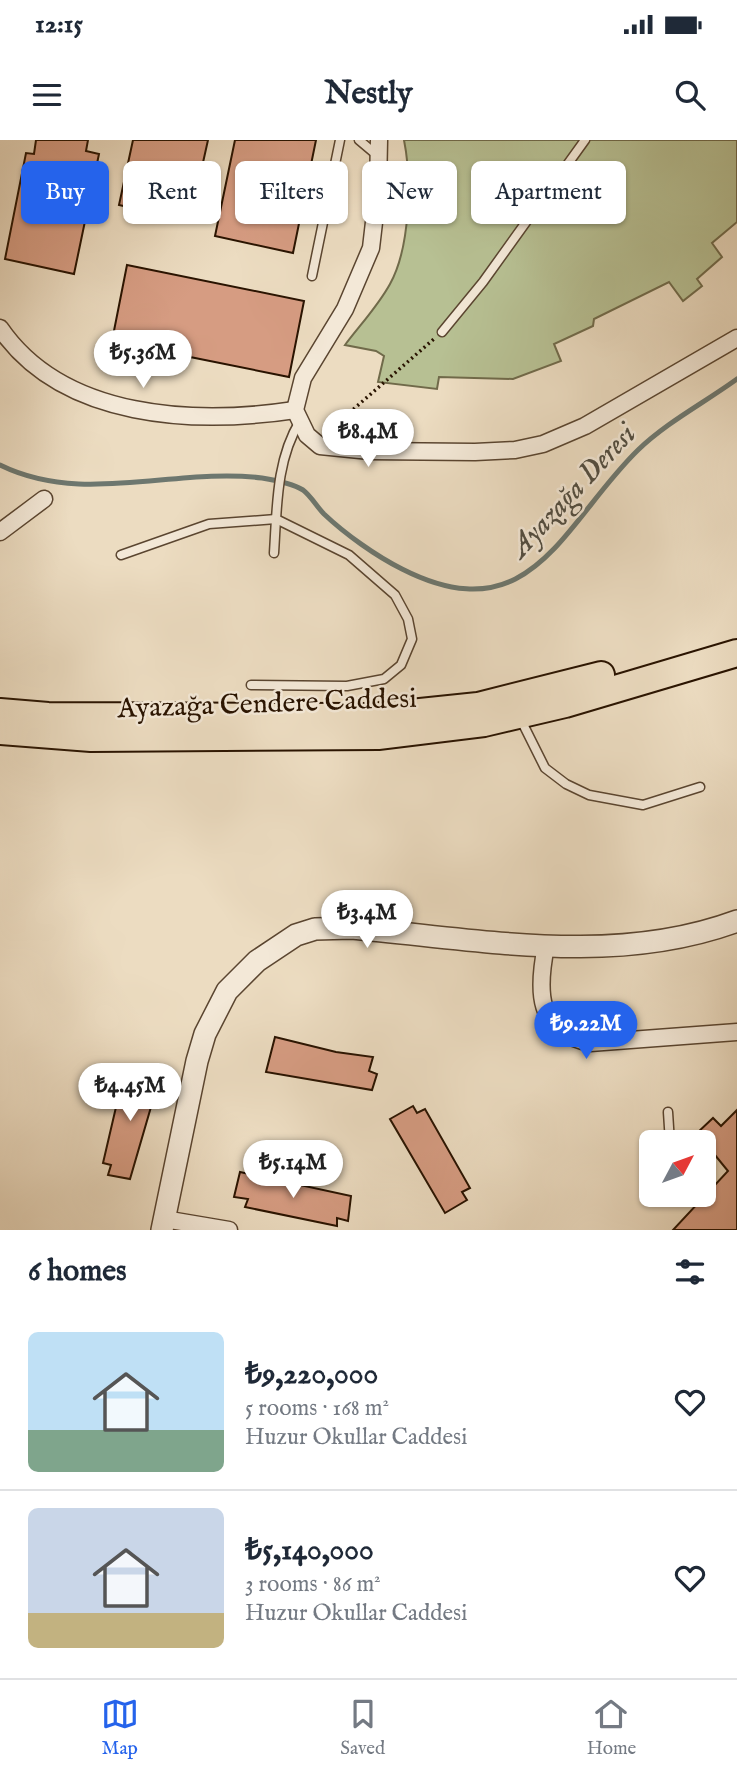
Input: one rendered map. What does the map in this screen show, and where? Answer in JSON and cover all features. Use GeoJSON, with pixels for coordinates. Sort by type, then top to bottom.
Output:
{"type":"FeatureCollection","features":[{"type":"Feature","properties":{"kind":"main road","name":"Ayazağa Cendere Caddesi"},"geometry":{"type":"LineString","coordinates":[[0,712],[48,716],[372,717],[478,706],[576,682],[737,635]]}},
{"type":"Feature","properties":{"kind":"main road","name":"Ayazağa Cendere Caddesi"},"geometry":{"type":"LineString","coordinates":[[0,732],[91,738],[378,736],[484,723],[737,653]]}},
{"type":"Feature","properties":{"kind":"street"},"geometry":{"type":"LineString","coordinates":[[379,140],[371,248],[345,309],[303,378],[298,416],[307,435],[320,446],[475,452],[515,450],[543,443],[585,426],[737,338]]}},
{"type":"Feature","properties":{"kind":"street"},"geometry":{"type":"LineString","coordinates":[[0,328],[48,377],[91,397],[166,415],[298,416]]}},
{"type":"Feature","properties":{"kind":"street"},"geometry":{"type":"LineString","coordinates":[[0,532],[44,499]]}},
{"type":"Feature","properties":{"kind":"street"},"geometry":{"type":"LineString","coordinates":[[229,1230],[163,1224],[205,1034],[227,991],[242,975],[281,944],[314,929],[351,928],[585,949],[628,945],[737,921]]}},
{"type":"Feature","properties":{"kind":"street"},"geometry":{"type":"LineString","coordinates":[[545,946],[539,982],[543,1007],[557,1028],[570,1038],[590,1043],[737,1032]]}},
{"type":"Feature","properties":{"kind":"lane"},"geometry":{"type":"LineString","coordinates":[[312,276],[340,140]]}},
{"type":"Feature","properties":{"kind":"lane"},"geometry":{"type":"LineString","coordinates":[[359,140],[379,157]]}},
{"type":"Feature","properties":{"kind":"lane"},"geometry":{"type":"LineString","coordinates":[[442,332],[483,282],[585,140]]}},
{"type":"Feature","properties":{"kind":"lane"},"geometry":{"type":"LineString","coordinates":[[274,553],[281,471],[288,440],[298,416]]}},
{"type":"Feature","properties":{"kind":"lane"},"geometry":{"type":"LineString","coordinates":[[121,555],[209,524],[276,519],[349,555],[394,595],[408,619],[412,639],[401,665],[384,679],[346,686],[251,685]]}},
{"type":"Feature","properties":{"kind":"lane"},"geometry":{"type":"LineString","coordinates":[[518,715],[545,768],[566,784],[589,795],[643,805],[700,787]]}},
{"type":"Feature","properties":{"kind":"lane"},"geometry":{"type":"LineString","coordinates":[[668,1112],[669,1130]]}},
{"type":"Feature","properties":{"kind":"path"},"geometry":{"type":"LineString","coordinates":[[337,447],[341,420],[442,332]]}},
{"type":"Feature","properties":{"kind":"green space"},"geometry":{"type":"Polygon","coordinates":[[[404,140],[737,140],[737,222],[712,243],[722,257],[697,279],[702,286],[683,301],[669,282],[594,319],[593,326],[554,344],[561,361],[513,379],[439,377],[437,389],[378,382],[384,356],[376,351],[345,345],[390,284],[402,252],[406,224],[457,224],[457,161],[407,161],[404,140]]]}},
{"type":"Feature","properties":{"kind":"building"},"geometry":{"type":"Polygon","coordinates":[[[36,140],[88,140],[86,151],[99,154],[98,161],[24,161],[26,153],[34,154],[36,140]]]}},
{"type":"Feature","properties":{"kind":"building"},"geometry":{"type":"Polygon","coordinates":[[[133,140],[208,140],[203,161],[128,161],[133,140]]]}},
{"type":"Feature","properties":{"kind":"building"},"geometry":{"type":"Polygon","coordinates":[[[235,140],[316,140],[312,161],[235,161],[235,224],[299,224],[293,253],[215,236],[218,224],[221,224],[221,207],[235,140]]]}},
{"type":"Feature","properties":{"kind":"building"},"geometry":{"type":"Polygon","coordinates":[[[21,178],[21,224],[84,224],[74,274],[5,259],[21,178]]]}},
{"type":"Feature","properties":{"kind":"building"},"geometry":{"type":"Polygon","coordinates":[[[123,186],[123,206],[119,205],[123,186]]]}},
{"type":"Feature","properties":{"kind":"building"},"geometry":{"type":"Polygon","coordinates":[[[127,265],[304,301],[289,377],[170,353],[167,368],[109,356],[127,265]]]}},
{"type":"Feature","properties":{"kind":"building"},"geometry":{"type":"Polygon","coordinates":[[[275,1037],[336,1052],[373,1057],[369,1071],[377,1074],[372,1090],[266,1072],[275,1037]]]}},
{"type":"Feature","properties":{"kind":"building"},"geometry":{"type":"Polygon","coordinates":[[[135,1072],[160,1076],[130,1179],[108,1175],[111,1165],[103,1163],[123,1077],[133,1080],[135,1072]]]}},
{"type":"Feature","properties":{"kind":"building"},"geometry":{"type":"Polygon","coordinates":[[[413,1106],[417,1113],[425,1109],[470,1188],[462,1192],[467,1200],[445,1213],[390,1119],[413,1106]]]}},
{"type":"Feature","properties":{"kind":"building"},"geometry":{"type":"Polygon","coordinates":[[[737,1110],[737,1230],[673,1230],[694,1208],[716,1208],[716,1184],[728,1171],[716,1156],[716,1130],[700,1130],[713,1118],[721,1126],[737,1110]]]}},
{"type":"Feature","properties":{"kind":"building"},"geometry":{"type":"Polygon","coordinates":[[[240,1172],[351,1196],[348,1221],[337,1218],[337,1226],[245,1207],[248,1199],[234,1197],[240,1172]]]}},
{"type":"Feature","properties":{"kind":"waterway","name":"Ayazağa Deresi"},"geometry":{"type":"LineString","coordinates":[[0,465],[32,477],[64,483],[130,483],[229,476],[283,482],[303,490],[341,529],[392,564],[446,586],[483,589],[514,580],[541,562],[638,450],[673,422],[737,379]]}}]}
